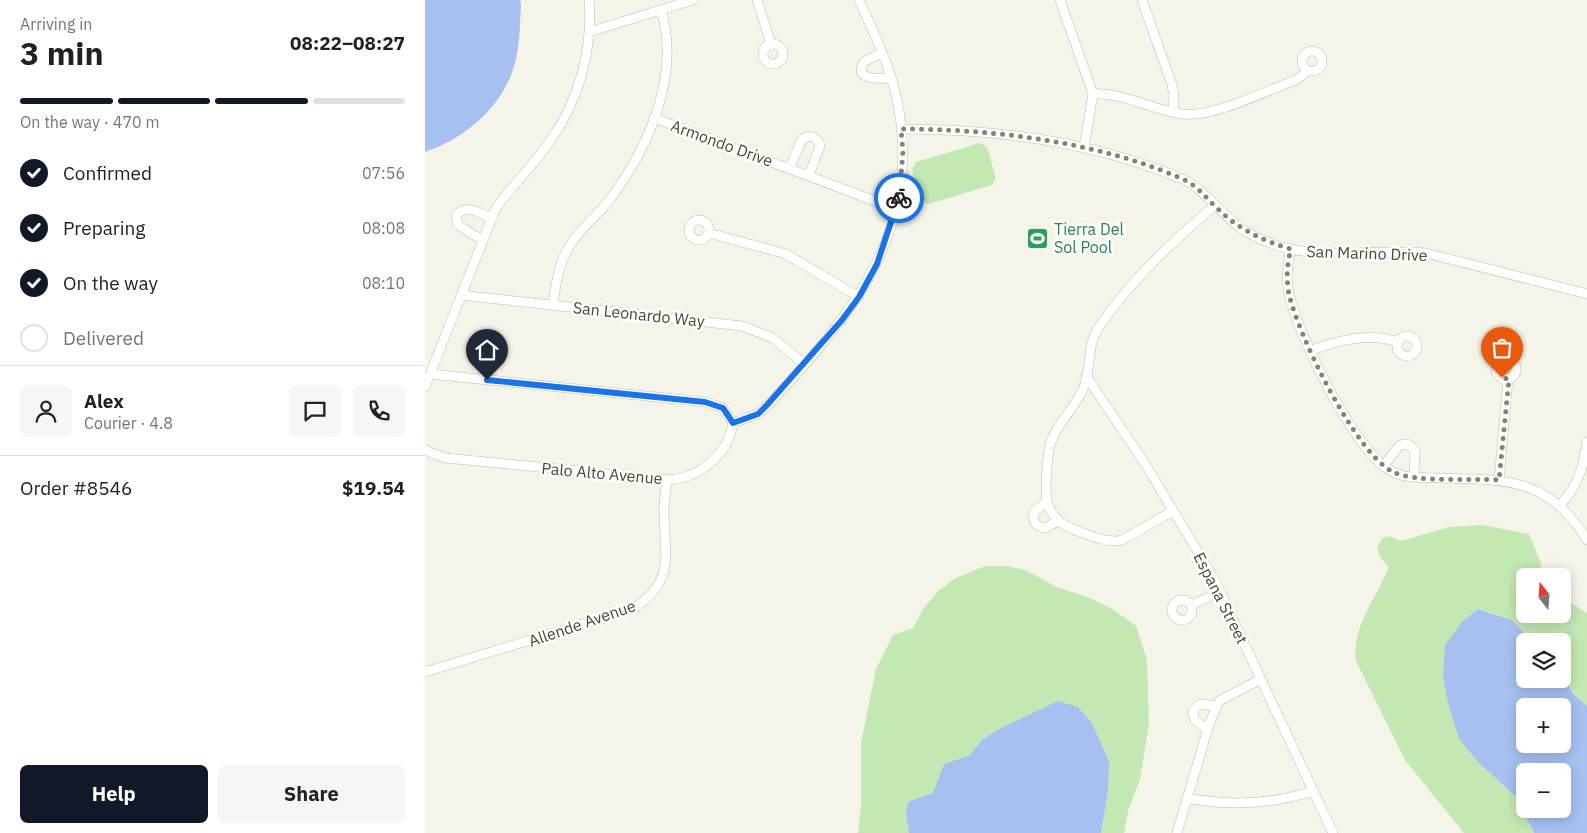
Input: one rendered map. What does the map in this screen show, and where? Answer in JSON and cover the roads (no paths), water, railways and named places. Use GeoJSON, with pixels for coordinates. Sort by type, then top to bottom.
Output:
{"type":"FeatureCollection","features":[{"type":"Feature","properties":{"kind":"street"},"geometry":{"type":"LineString","coordinates":[[425,387],[491,218],[504,196],[550,142],[565,116],[580,80],[589,32],[589,0]]}},
{"type":"Feature","properties":{"kind":"street"},"geometry":{"type":"LineString","coordinates":[[589,32],[693,0]]}},
{"type":"Feature","properties":{"kind":"street"},"geometry":{"type":"LineString","coordinates":[[757,0],[771,44]]}},
{"type":"Feature","properties":{"kind":"street"},"geometry":{"type":"LineString","coordinates":[[430,374],[705,402],[723,408],[733,423],[758,414],[804,364],[859,297],[877,264],[897,207],[902,160],[901,129],[891,78],[859,0]]}},
{"type":"Feature","properties":{"kind":"street"},"geometry":{"type":"LineString","coordinates":[[1060,0],[1093,94],[1083,146]]}},
{"type":"Feature","properties":{"kind":"street"},"geometry":{"type":"LineString","coordinates":[[1142,0],[1171,82],[1174,95],[1173,112]]}},
{"type":"Feature","properties":{"kind":"street"},"geometry":{"type":"LineString","coordinates":[[553,306],[558,274],[572,241],[603,209],[625,176],[640,152],[654,118],[666,75],[668,54],[668,35],[661,10]]}},
{"type":"Feature","properties":{"kind":"street"},"geometry":{"type":"LineString","coordinates":[[882,53],[865,61],[861,69],[863,74],[870,80],[891,78]]}},
{"type":"Feature","properties":{"kind":"street"},"geometry":{"type":"LineString","coordinates":[[1093,94],[1119,96],[1173,112],[1204,114],[1298,78],[1307,70]]}},
{"type":"Feature","properties":{"kind":"street","name":"Armondo Drive"},"geometry":{"type":"LineString","coordinates":[[654,118],[883,204],[897,207]]}},
{"type":"Feature","properties":{"kind":"street","name":"San Marino Drive"},"geometry":{"type":"LineString","coordinates":[[901,129],[954,130],[1083,146],[1196,186],[1214,206],[1246,231],[1291,249],[1319,254],[1403,251],[1426,253],[1587,294]]}},
{"type":"Feature","properties":{"kind":"street","name":"Armondo Drive"},"geometry":{"type":"LineString","coordinates":[[790,168],[801,140],[808,136],[813,136],[817,138],[820,146],[809,176]]}},
{"type":"Feature","properties":{"kind":"street"},"geometry":{"type":"LineString","coordinates":[[1173,511],[1122,540],[1115,542],[1098,538],[1067,526],[1058,521],[1046,502],[1050,443],[1083,389],[1090,349],[1098,328],[1135,279],[1154,258],[1214,206]]}},
{"type":"Feature","properties":{"kind":"street"},"geometry":{"type":"LineString","coordinates":[[482,240],[458,225],[456,216],[461,210],[467,209],[491,218]]}},
{"type":"Feature","properties":{"kind":"street"},"geometry":{"type":"LineString","coordinates":[[709,233],[787,254],[859,297]]}},
{"type":"Feature","properties":{"kind":"street"},"geometry":{"type":"LineString","coordinates":[[1291,249],[1287,269],[1289,293],[1297,320],[1344,415],[1367,450],[1383,466],[1402,476],[1499,480],[1531,488],[1559,506],[1569,515],[1587,540]]}},
{"type":"Feature","properties":{"kind":"street","name":"San Leonardo Way"},"geometry":{"type":"LineString","coordinates":[[461,295],[742,326],[773,338],[804,364]]}},
{"type":"Feature","properties":{"kind":"street"},"geometry":{"type":"LineString","coordinates":[[1312,350],[1325,345],[1363,338],[1384,337],[1397,342]]}},
{"type":"Feature","properties":{"kind":"street","name":"Espana Street"},"geometry":{"type":"LineString","coordinates":[[1086,376],[1144,462],[1213,577],[1333,833]]}},
{"type":"Feature","properties":{"kind":"street"},"geometry":{"type":"LineString","coordinates":[[1499,480],[1509,379]]}},
{"type":"Feature","properties":{"kind":"street","name":"Palo Alto Avenue"},"geometry":{"type":"LineString","coordinates":[[425,449],[446,458],[667,480],[688,477],[711,464],[718,457],[731,434],[733,423]]}},
{"type":"Feature","properties":{"kind":"street"},"geometry":{"type":"LineString","coordinates":[[1559,506],[1570,494],[1581,476],[1587,442]]}},
{"type":"Feature","properties":{"kind":"street"},"geometry":{"type":"LineString","coordinates":[[1383,466],[1400,445],[1408,444],[1415,450],[1414,477]]}},
{"type":"Feature","properties":{"kind":"street","name":"Allende Avenue"},"geometry":{"type":"LineString","coordinates":[[425,672],[632,609],[640,604],[655,588],[666,563],[664,510],[667,480]]}},
{"type":"Feature","properties":{"kind":"street"},"geometry":{"type":"LineString","coordinates":[[1046,502],[1034,512],[1036,525],[1045,528],[1058,521]]}},
{"type":"Feature","properties":{"kind":"street"},"geometry":{"type":"LineString","coordinates":[[1191,605],[1220,592]]}},
{"type":"Feature","properties":{"kind":"street"},"geometry":{"type":"LineString","coordinates":[[1177,833],[1207,730],[1216,706],[1225,696],[1261,680]]}},
{"type":"Feature","properties":{"kind":"street"},"geometry":{"type":"LineString","coordinates":[[1207,730],[1194,719],[1193,710],[1200,704],[1216,706]]}},
{"type":"Feature","properties":{"kind":"street"},"geometry":{"type":"LineString","coordinates":[[1187,798],[1222,803],[1250,802],[1278,800],[1313,791]]}},
{"type":"Feature","properties":{"kind":"water"},"geometry":{"type":"Polygon","coordinates":[[[425,0],[520,0],[521,4],[516,59],[511,75],[494,105],[483,117],[456,138],[425,152],[425,0]]]}},
{"type":"Feature","properties":{"kind":"water","name":"Tierra Del Sol Pool"},"geometry":{"type":"Polygon","coordinates":[[[1029,232],[1047,234],[1046,244],[1028,242],[1029,232]]]}},
{"type":"Feature","properties":{"kind":"water"},"geometry":{"type":"Polygon","coordinates":[[[1478,609],[1511,620],[1525,633],[1516,633],[1516,688],[1570,688],[1587,706],[1587,833],[1534,833],[1526,818],[1571,818],[1571,763],[1516,763],[1516,798],[1479,763],[1459,739],[1448,703],[1443,676],[1445,645],[1462,622],[1478,609]]]}},
{"type":"Feature","properties":{"kind":"water"},"geometry":{"type":"Polygon","coordinates":[[[1058,701],[1078,707],[1092,723],[1109,761],[1108,791],[1101,833],[909,833],[906,815],[908,802],[933,793],[944,764],[970,755],[982,740],[997,730],[1058,701]]]}},
{"type":"Feature","properties":{"kind":"place","name":"Tierra Del Sol Pool"},"geometry":{"type":"Point","coordinates":[1038,238]}}]}
